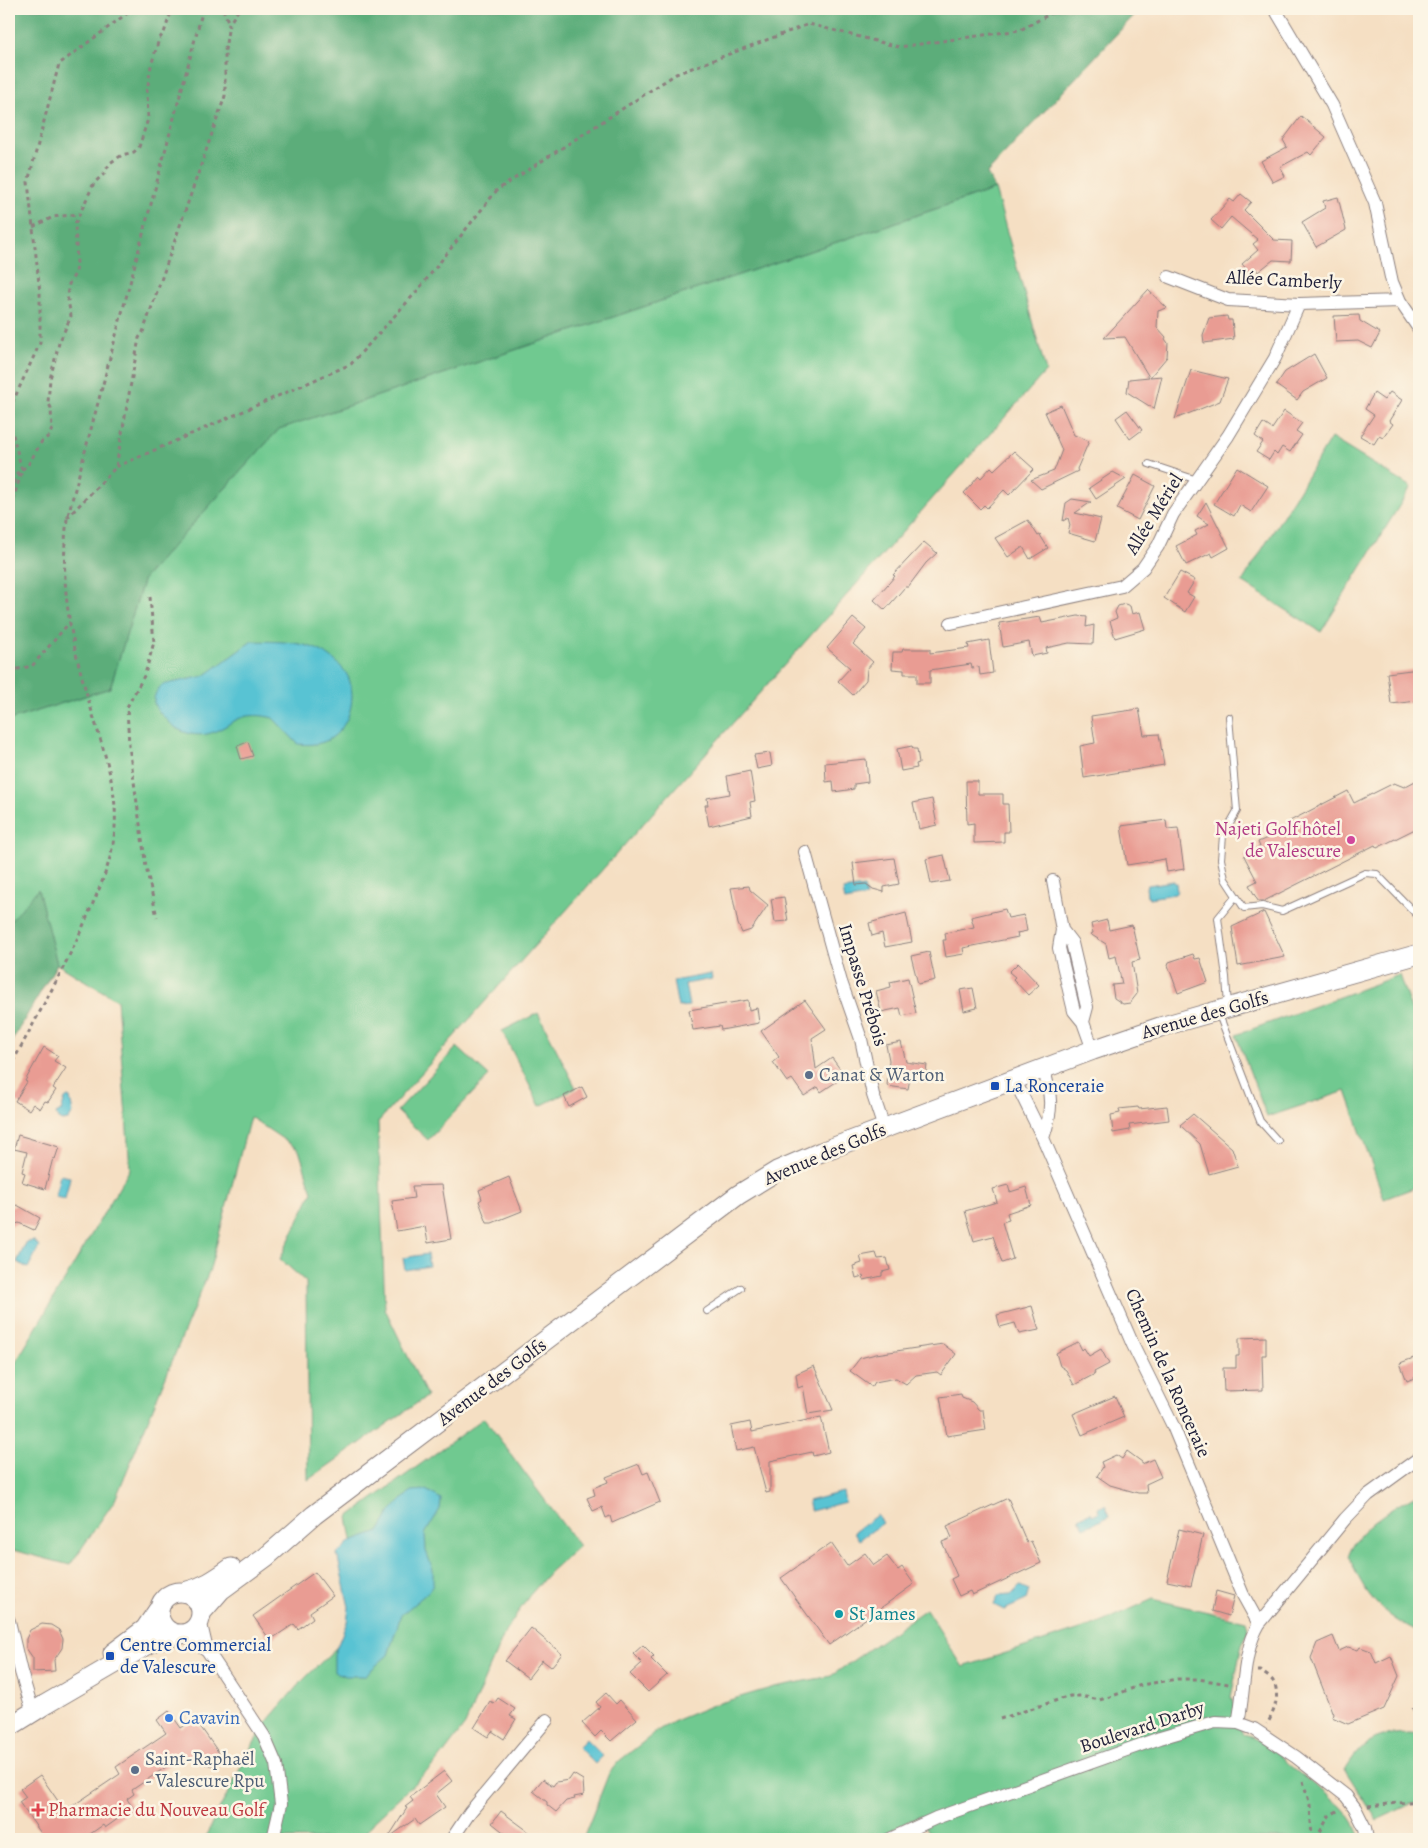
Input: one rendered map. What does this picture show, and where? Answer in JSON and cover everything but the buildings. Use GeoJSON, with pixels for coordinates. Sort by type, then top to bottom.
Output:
{"type":"FeatureCollection","features":[{"type":"Feature","properties":{"kind":"main road","name":"Avenue des Golfs"},"geometry":{"type":"LineString","coordinates":[[200,1616],[221,1590],[266,1557],[314,1515],[738,1195],[777,1171],[1043,1068],[1160,1027],[1419,954]]}},
{"type":"Feature","properties":{"kind":"main road","name":"Avenue des Golfs"},"geometry":{"type":"LineString","coordinates":[[184,1592],[211,1582],[260,1547],[314,1515]]}},
{"type":"Feature","properties":{"kind":"main road"},"geometry":{"type":"LineString","coordinates":[[9,1727],[154,1641],[180,1634],[196,1627],[200,1616],[200,1606],[196,1599],[190,1594],[177,1591],[164,1598],[145,1629],[39,1708]]}},
{"type":"Feature","properties":{"kind":"main road"},"geometry":{"type":"LineString","coordinates":[[158,1610],[161,1623],[170,1632],[180,1634]]}},
{"type":"Feature","properties":{"kind":"street"},"geometry":{"type":"LineString","coordinates":[[1275,9],[1332,105],[1375,203],[1392,282],[1400,302],[1419,329]]}},
{"type":"Feature","properties":{"kind":"street","name":"Allée Camberly"},"geometry":{"type":"LineString","coordinates":[[1170,277],[1228,300],[1299,304],[1400,302]]}},
{"type":"Feature","properties":{"kind":"street","name":"Allée Mériel"},"geometry":{"type":"LineString","coordinates":[[951,623],[1122,586],[1143,568],[1158,546],[1173,514],[1228,436],[1275,358],[1299,304]]}},
{"type":"Feature","properties":{"kind":"street","name":"Impasse Prébois"},"geometry":{"type":"LineString","coordinates":[[805,852],[841,982],[861,1039],[873,1095],[884,1128]]}},
{"type":"Feature","properties":{"kind":"street"},"geometry":{"type":"LineString","coordinates":[[1053,881],[1062,930],[1072,944],[1088,1007],[1083,1022],[1093,1050]]}},
{"type":"Feature","properties":{"kind":"street"},"geometry":{"type":"LineString","coordinates":[[1043,1068],[1050,1090],[1050,1117],[1043,1138]]}},
{"type":"Feature","properties":{"kind":"street","name":"Chemin de la Ronceraie"},"geometry":{"type":"LineString","coordinates":[[1014,1079],[1043,1138],[1133,1345],[1173,1426],[1243,1595],[1259,1624]]}},
{"type":"Feature","properties":{"kind":"street"},"geometry":{"type":"LineString","coordinates":[[1238,1723],[1248,1647],[1259,1624],[1345,1519],[1368,1495],[1419,1458]]}},
{"type":"Feature","properties":{"kind":"street"},"geometry":{"type":"LineString","coordinates":[[200,1616],[207,1650],[264,1736],[276,1764],[281,1804],[273,1839]]}},
{"type":"Feature","properties":{"kind":"street"},"geometry":{"type":"LineString","coordinates":[[9,1621],[21,1672],[39,1708]]}},
{"type":"Feature","properties":{"kind":"street"},"geometry":{"type":"LineString","coordinates":[[180,1634],[207,1650]]}},
{"type":"Feature","properties":{"kind":"street"},"geometry":{"type":"LineString","coordinates":[[452,1839],[470,1812],[547,1720]]}},
{"type":"Feature","properties":{"kind":"street","name":"Boulevard Darby"},"geometry":{"type":"LineString","coordinates":[[890,1839],[936,1818],[1160,1738],[1215,1722],[1238,1723],[1254,1729],[1296,1757],[1346,1796],[1366,1828],[1367,1839]]}},
{"type":"Feature","properties":{"kind":"lane"},"geometry":{"type":"LineString","coordinates":[[1149,464],[1197,480]]}},
{"type":"Feature","properties":{"kind":"lane"},"geometry":{"type":"LineString","coordinates":[[1229,717],[1237,811],[1223,836],[1221,859],[1225,879],[1244,908],[1262,906],[1282,912],[1365,873],[1377,874],[1419,917]]}},
{"type":"Feature","properties":{"kind":"lane"},"geometry":{"type":"LineString","coordinates":[[1236,896],[1218,918],[1226,977],[1222,1009],[1260,1121],[1278,1140]]}},
{"type":"Feature","properties":{"kind":"lane"},"geometry":{"type":"LineString","coordinates":[[707,1311],[741,1288]]}},
{"type":"Feature","properties":{"kind":"path"},"geometry":{"type":"LineString","coordinates":[[9,410],[40,343],[40,293],[28,182],[59,64],[133,9]]}},
{"type":"Feature","properties":{"kind":"path"},"geometry":{"type":"LineString","coordinates":[[9,479],[28,466],[42,441],[49,436],[52,429],[52,408],[48,402],[50,378],[59,342],[71,316],[67,295],[69,284],[76,272],[75,224],[94,183],[103,175],[110,163],[122,155],[134,152],[139,147],[148,119],[147,91],[151,66],[158,39],[164,33],[172,9]]}},
{"type":"Feature","properties":{"kind":"path"},"geometry":{"type":"LineString","coordinates":[[9,1069],[75,946],[108,868],[115,827],[114,795],[79,666],[65,593],[64,564],[67,518],[203,9]]}},
{"type":"Feature","properties":{"kind":"path"},"geometry":{"type":"LineString","coordinates":[[224,9],[229,24]]}},
{"type":"Feature","properties":{"kind":"path"},"geometry":{"type":"LineString","coordinates":[[116,467],[139,338],[143,332],[225,96],[225,50],[229,24],[239,9]]}},
{"type":"Feature","properties":{"kind":"path"},"geometry":{"type":"LineString","coordinates":[[67,518],[116,467],[351,364],[418,290],[497,190],[676,74],[809,24],[899,47],[1020,30],[1059,9]]}},
{"type":"Feature","properties":{"kind":"path"},"geometry":{"type":"LineString","coordinates":[[33,227],[53,217],[80,214]]}},
{"type":"Feature","properties":{"kind":"path"},"geometry":{"type":"LineString","coordinates":[[9,419],[22,471],[9,512]]}},
{"type":"Feature","properties":{"kind":"path"},"geometry":{"type":"LineString","coordinates":[[9,490],[22,471]]}},
{"type":"Feature","properties":{"kind":"path"},"geometry":{"type":"LineString","coordinates":[[150,597],[154,642],[145,674],[127,707],[129,746],[146,867],[157,917]]}},
{"type":"Feature","properties":{"kind":"path"},"geometry":{"type":"LineString","coordinates":[[9,671],[32,666],[70,622]]}},
{"type":"Feature","properties":{"kind":"path"},"geometry":{"type":"LineString","coordinates":[[1253,1674],[1260,1671],[1273,1681],[1276,1690],[1272,1716],[1262,1734]]}},
{"type":"Feature","properties":{"kind":"path"},"geometry":{"type":"LineString","coordinates":[[1000,1719],[1070,1696],[1082,1696],[1099,1700],[1110,1698],[1141,1685],[1168,1680],[1198,1679],[1230,1684]]}},
{"type":"Feature","properties":{"kind":"path"},"geometry":{"type":"LineString","coordinates":[[1413,1708],[1419,1723]]}},
{"type":"Feature","properties":{"kind":"path"},"geometry":{"type":"LineString","coordinates":[[1296,1757],[1310,1805],[1312,1839]]}},
{"type":"Feature","properties":{"kind":"green space"},"geometry":{"type":"Polygon","coordinates":[[[9,9],[1140,9],[987,173],[995,189],[279,429],[144,578],[110,688],[9,720],[9,9]]]}},
{"type":"Feature","properties":{"kind":"green space"},"geometry":{"type":"Polygon","coordinates":[[[995,189],[1046,371],[378,1122],[385,1309],[427,1396],[308,1480],[306,1282],[280,1259],[312,1192],[299,1150],[250,1117],[210,1269],[115,1500],[70,1565],[9,1549],[9,1374],[130,1169],[117,1000],[57,964],[38,890],[9,923],[9,720],[110,688],[144,578],[279,429],[995,189]]]}},
{"type":"Feature","properties":{"kind":"green space"},"geometry":{"type":"Polygon","coordinates":[[[1331,438],[1411,487],[1321,632],[1242,582],[1331,438]]]}},
{"type":"Feature","properties":{"kind":"green space"},"geometry":{"type":"Polygon","coordinates":[[[38,889],[57,964],[9,1046],[9,923],[38,889]]]}},
{"type":"Feature","properties":{"kind":"green space"},"geometry":{"type":"Polygon","coordinates":[[[1399,975],[1419,1032],[1419,1186],[1384,1199],[1346,1091],[1267,1117],[1236,1035],[1399,975]]]}},
{"type":"Feature","properties":{"kind":"green space"},"geometry":{"type":"Polygon","coordinates":[[[538,1013],[576,1088],[540,1106],[502,1031],[538,1013]]]}},
{"type":"Feature","properties":{"kind":"green space"},"geometry":{"type":"Polygon","coordinates":[[[457,1047],[489,1076],[428,1140],[397,1111],[457,1047]]]}},
{"type":"Feature","properties":{"kind":"green space"},"geometry":{"type":"Polygon","coordinates":[[[484,1418],[579,1546],[551,1571],[529,1596],[505,1632],[465,1725],[437,1762],[373,1822],[362,1839],[204,1839],[252,1746],[269,1719],[299,1684],[352,1632],[361,1592],[348,1517],[484,1418]]]}},
{"type":"Feature","properties":{"kind":"green space"},"geometry":{"type":"Polygon","coordinates":[[[1419,1493],[1419,1633],[1393,1618],[1375,1602],[1361,1582],[1348,1556],[1353,1545],[1368,1527],[1419,1493]]]}},
{"type":"Feature","properties":{"kind":"green space"},"geometry":{"type":"Polygon","coordinates":[[[1153,1599],[1246,1621],[1249,1631],[1242,1644],[1231,1697],[1244,1735],[1266,1745],[1343,1808],[1350,1817],[1360,1839],[931,1839],[920,1815],[875,1839],[583,1839],[609,1773],[619,1761],[660,1729],[713,1705],[774,1687],[831,1676],[926,1609],[963,1667],[1102,1622],[1153,1599]]]}},
{"type":"Feature","properties":{"kind":"green space"},"geometry":{"type":"Polygon","coordinates":[[[1410,1733],[1419,1734],[1419,1803],[1409,1805],[1377,1820],[1345,1770],[1365,1745],[1379,1737],[1410,1733]]]}},
{"type":"Feature","properties":{"kind":"water"},"geometry":{"type":"Polygon","coordinates":[[[252,641],[309,646],[326,654],[343,668],[351,687],[351,705],[346,722],[335,735],[320,743],[298,744],[273,718],[246,716],[212,733],[198,735],[179,730],[173,726],[155,706],[154,697],[162,685],[204,676],[252,641]]]}},
{"type":"Feature","properties":{"kind":"water"},"geometry":{"type":"Polygon","coordinates":[[[1174,881],[1177,892],[1175,894],[1149,898],[1147,896],[1146,887],[1148,885],[1174,881]]]}},
{"type":"Feature","properties":{"kind":"water"},"geometry":{"type":"Polygon","coordinates":[[[864,887],[866,897],[845,901],[843,890],[864,887]]]}},
{"type":"Feature","properties":{"kind":"water"},"geometry":{"type":"Polygon","coordinates":[[[711,974],[712,979],[685,984],[689,1006],[678,1007],[673,981],[711,974]]]}},
{"type":"Feature","properties":{"kind":"water"},"geometry":{"type":"Polygon","coordinates":[[[70,1098],[73,1113],[68,1120],[62,1121],[58,1119],[56,1114],[61,1111],[65,1099],[70,1098]]]}},
{"type":"Feature","properties":{"kind":"water"},"geometry":{"type":"Polygon","coordinates":[[[60,1175],[70,1177],[65,1199],[55,1197],[60,1175]]]}},
{"type":"Feature","properties":{"kind":"water"},"geometry":{"type":"Polygon","coordinates":[[[33,1240],[39,1247],[28,1268],[17,1262],[27,1241],[33,1240]]]}},
{"type":"Feature","properties":{"kind":"water"},"geometry":{"type":"Polygon","coordinates":[[[427,1254],[429,1266],[405,1270],[403,1258],[427,1254]]]}},
{"type":"Feature","properties":{"kind":"water"},"geometry":{"type":"Polygon","coordinates":[[[426,1490],[441,1499],[440,1509],[425,1534],[426,1551],[433,1570],[433,1585],[428,1592],[401,1615],[388,1655],[364,1676],[346,1676],[334,1672],[334,1654],[347,1622],[349,1607],[337,1554],[348,1543],[379,1532],[392,1510],[411,1491],[426,1490]]]}},
{"type":"Feature","properties":{"kind":"water"},"geometry":{"type":"Polygon","coordinates":[[[843,1492],[845,1502],[811,1511],[808,1501],[843,1492]]]}},
{"type":"Feature","properties":{"kind":"water"},"geometry":{"type":"Polygon","coordinates":[[[1105,1505],[1110,1516],[1084,1528],[1079,1518],[1091,1512],[1092,1515],[1099,1512],[1098,1508],[1105,1505]]]}},
{"type":"Feature","properties":{"kind":"water"},"geometry":{"type":"Polygon","coordinates":[[[877,1515],[883,1523],[859,1540],[854,1532],[877,1515]]]}},
{"type":"Feature","properties":{"kind":"water"},"geometry":{"type":"Polygon","coordinates":[[[1020,1586],[1029,1590],[1026,1600],[1004,1610],[994,1605],[998,1596],[1011,1595],[1020,1586]]]}},
{"type":"Feature","properties":{"kind":"water"},"geometry":{"type":"Polygon","coordinates":[[[586,1739],[603,1756],[595,1764],[578,1747],[586,1739]]]}},
{"type":"Feature","properties":{"kind":"place","name":"Najeti Golf hôtel de Valescure"},"geometry":{"type":"Point","coordinates":[1351,840]}},
{"type":"Feature","properties":{"kind":"place","name":"Canat & Warton"},"geometry":{"type":"Point","coordinates":[809,1075]}},
{"type":"Feature","properties":{"kind":"place","name":"La Ronceraie"},"geometry":{"type":"Point","coordinates":[995,1086]}},
{"type":"Feature","properties":{"kind":"place","name":"St James"},"geometry":{"type":"Point","coordinates":[839,1614]}},
{"type":"Feature","properties":{"kind":"place","name":"Centre Commercial de Valescure"},"geometry":{"type":"Point","coordinates":[110,1656]}},
{"type":"Feature","properties":{"kind":"place","name":"Cavavin"},"geometry":{"type":"Point","coordinates":[169,1718]}},
{"type":"Feature","properties":{"kind":"place","name":"Saint-Raphaël - Valescure Rpu"},"geometry":{"type":"Point","coordinates":[135,1770]}},
{"type":"Feature","properties":{"kind":"place","name":"Pharmacie du Nouveau Golf"},"geometry":{"type":"Point","coordinates":[38,1810]}}]}
